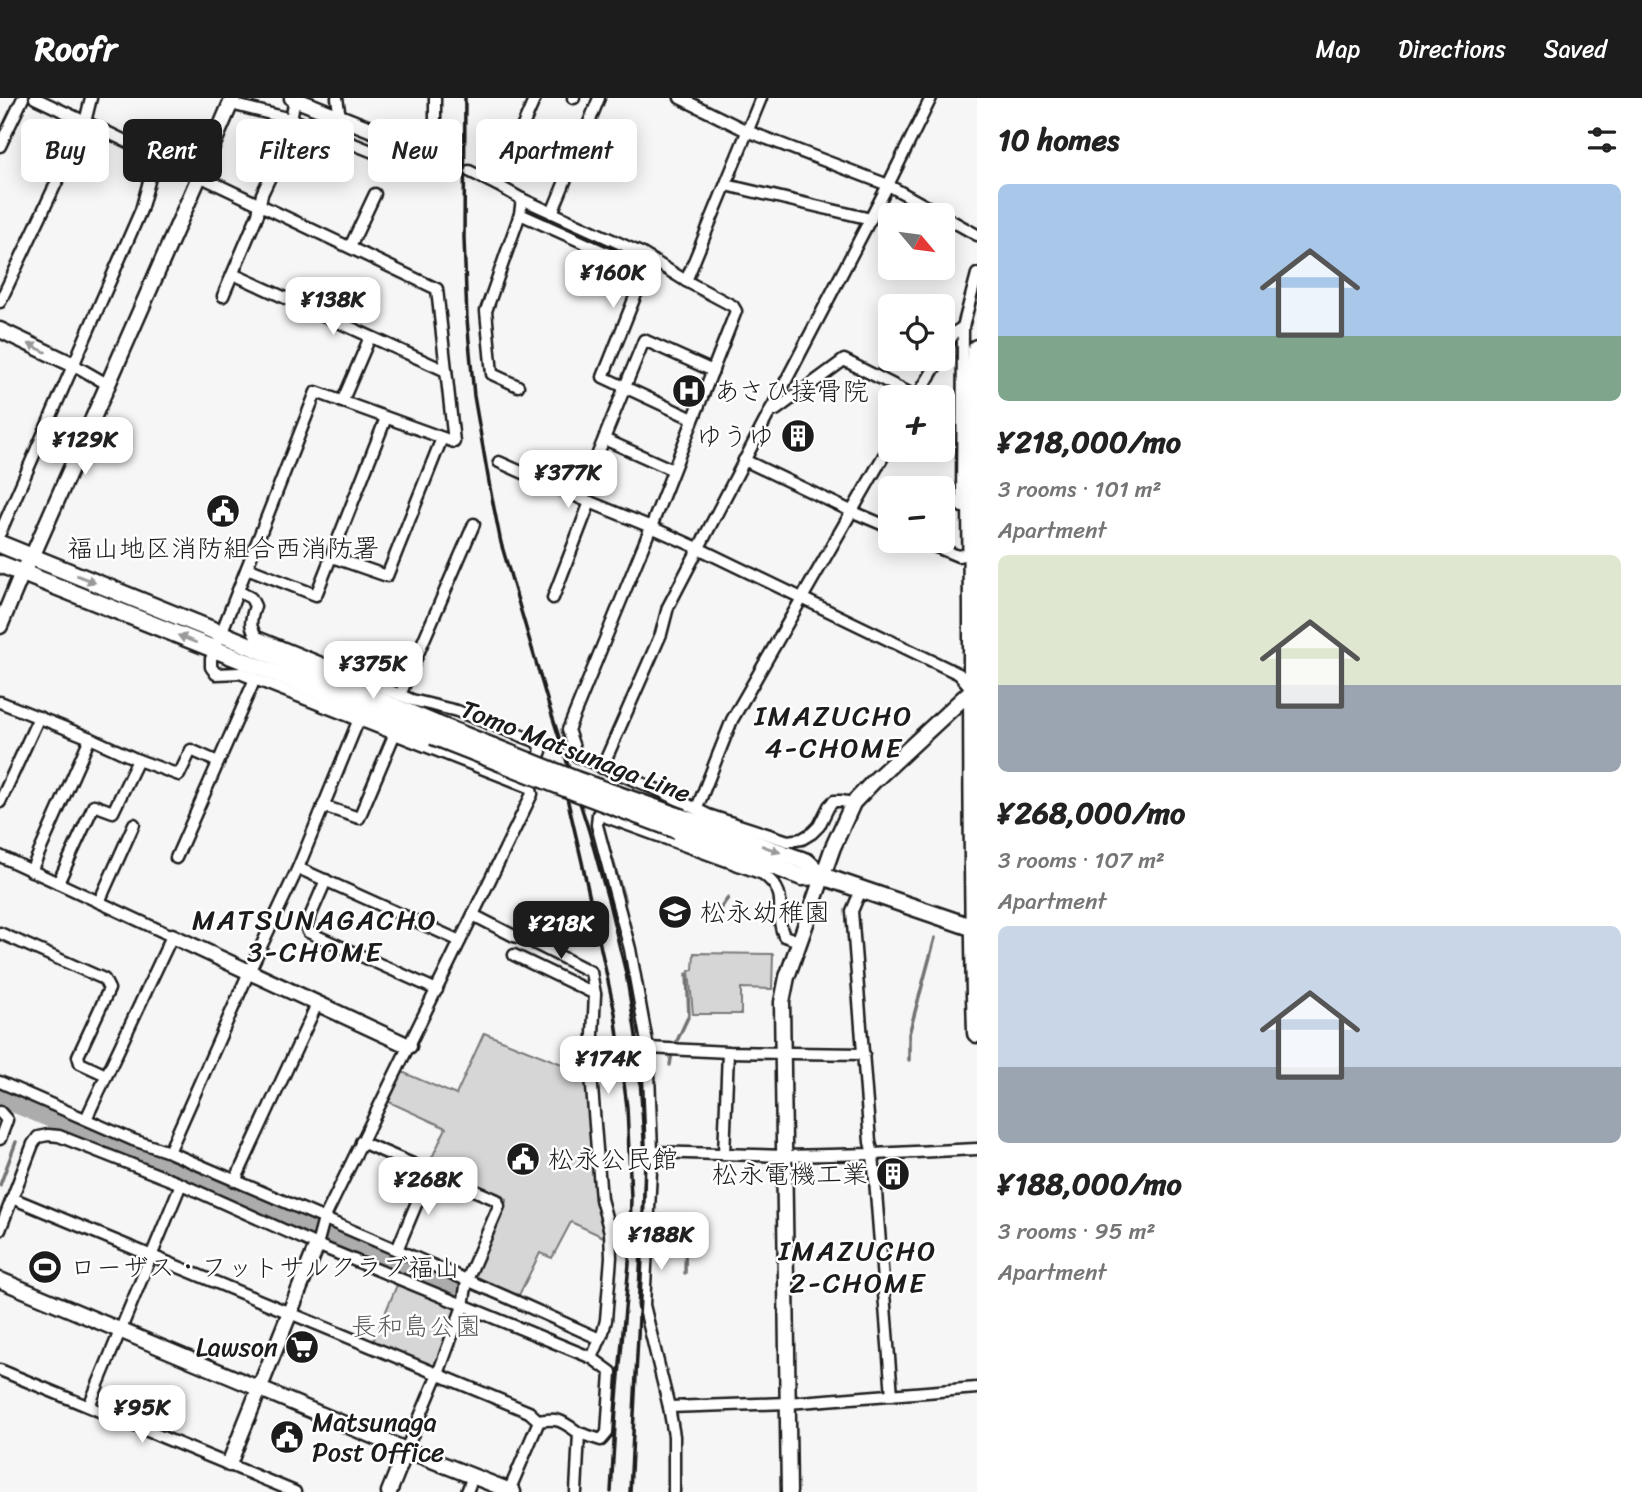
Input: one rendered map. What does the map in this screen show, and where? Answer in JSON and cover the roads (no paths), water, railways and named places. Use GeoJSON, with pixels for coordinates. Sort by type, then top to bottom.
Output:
{"type":"FeatureCollection","features":[{"type":"Feature","properties":{"kind":"highway"},"geometry":{"type":"LineString","coordinates":[[965,337],[974,386],[977,1032]]}},
{"type":"Feature","properties":{"kind":"main road","name":"Tomo Matsunaga Line"},"geometry":{"type":"LineString","coordinates":[[0,544],[222,634],[435,730]]}},
{"type":"Feature","properties":{"kind":"main road","name":"Tomo Matsunaga Line"},"geometry":{"type":"LineString","coordinates":[[0,564],[214,649],[807,862],[822,876],[976,929]]}},
{"type":"Feature","properties":{"kind":"street"},"geometry":{"type":"LineString","coordinates":[[0,146],[23,98]]}},
{"type":"Feature","properties":{"kind":"street"},"geometry":{"type":"LineString","coordinates":[[35,98],[79,119]]}},
{"type":"Feature","properties":{"kind":"street"},"geometry":{"type":"LineString","coordinates":[[86,119],[91,98]]}},
{"type":"Feature","properties":{"kind":"street"},"geometry":{"type":"LineString","coordinates":[[337,98],[340,117]]}},
{"type":"Feature","properties":{"kind":"street"},"geometry":{"type":"LineString","coordinates":[[435,98],[435,119]]}},
{"type":"Feature","properties":{"kind":"street"},"geometry":{"type":"LineString","coordinates":[[497,185],[535,98]]}},
{"type":"Feature","properties":{"kind":"street"},"geometry":{"type":"LineString","coordinates":[[552,213],[599,98]]}},
{"type":"Feature","properties":{"kind":"street"},"geometry":{"type":"LineString","coordinates":[[680,98],[747,131],[888,185],[919,203]]}},
{"type":"Feature","properties":{"kind":"street"},"geometry":{"type":"LineString","coordinates":[[686,281],[761,98]]}},
{"type":"Feature","properties":{"kind":"street"},"geometry":{"type":"LineString","coordinates":[[602,768],[661,634],[668,607],[871,219],[931,98]]}},
{"type":"Feature","properties":{"kind":"street"},"geometry":{"type":"LineString","coordinates":[[222,124],[232,101],[291,119],[294,99],[368,128]]}},
{"type":"Feature","properties":{"kind":"street"},"geometry":{"type":"LineString","coordinates":[[469,171],[522,199],[641,253],[649,261],[733,306],[736,311],[568,730],[577,756],[665,793],[686,819]]}},
{"type":"Feature","properties":{"kind":"street"},"geometry":{"type":"LineString","coordinates":[[0,302],[57,182]]}},
{"type":"Feature","properties":{"kind":"street"},"geometry":{"type":"LineString","coordinates":[[0,533],[141,210],[149,182]]}},
{"type":"Feature","properties":{"kind":"street"},"geometry":{"type":"LineString","coordinates":[[0,625],[197,182]]}},
{"type":"Feature","properties":{"kind":"street"},"geometry":{"type":"LineString","coordinates":[[210,182],[437,289],[454,442],[316,392],[214,649],[211,667],[216,674],[240,673],[531,789],[531,794],[437,990],[324,1219],[317,1245],[229,1465]]}},
{"type":"Feature","properties":{"kind":"street"},"geometry":{"type":"LineString","coordinates":[[223,296],[258,214],[268,182]]}},
{"type":"Feature","properties":{"kind":"street"},"geometry":{"type":"LineString","coordinates":[[726,185],[871,219]]}},
{"type":"Feature","properties":{"kind":"street"},"geometry":{"type":"LineString","coordinates":[[350,247],[375,194]]}},
{"type":"Feature","properties":{"kind":"street"},"geometry":{"type":"LineString","coordinates":[[518,386],[492,374],[486,311],[520,214],[522,199]]}},
{"type":"Feature","properties":{"kind":"street"},"geometry":{"type":"LineString","coordinates":[[520,214],[613,257],[649,261]]}},
{"type":"Feature","properties":{"kind":"street"},"geometry":{"type":"LineString","coordinates":[[956,224],[977,235]]}},
{"type":"Feature","properties":{"kind":"street"},"geometry":{"type":"LineString","coordinates":[[649,261],[603,377],[693,419]]}},
{"type":"Feature","properties":{"kind":"street"},"geometry":{"type":"LineString","coordinates":[[233,274],[446,371]]}},
{"type":"Feature","properties":{"kind":"street"},"geometry":{"type":"LineString","coordinates":[[965,337],[977,274]]}},
{"type":"Feature","properties":{"kind":"street"},"geometry":{"type":"LineString","coordinates":[[0,330],[107,384]]}},
{"type":"Feature","properties":{"kind":"street"},"geometry":{"type":"LineString","coordinates":[[342,401],[370,337]]}},
{"type":"Feature","properties":{"kind":"street"},"geometry":{"type":"LineString","coordinates":[[580,498],[644,340],[713,371]]}},
{"type":"Feature","properties":{"kind":"street"},"geometry":{"type":"LineString","coordinates":[[771,409],[776,410],[844,360],[893,385]]}},
{"type":"Feature","properties":{"kind":"street"},"geometry":{"type":"LineString","coordinates":[[247,568],[316,595],[387,418]]}},
{"type":"Feature","properties":{"kind":"street"},"geometry":{"type":"LineString","coordinates":[[332,557],[387,576],[442,438]]}},
{"type":"Feature","properties":{"kind":"street"},"geometry":{"type":"LineString","coordinates":[[604,439],[673,470]]}},
{"type":"Feature","properties":{"kind":"street"},"geometry":{"type":"LineString","coordinates":[[744,460],[878,522]]}},
{"type":"Feature","properties":{"kind":"street"},"geometry":{"type":"LineString","coordinates":[[686,819],[732,720],[880,462]]}},
{"type":"Feature","properties":{"kind":"street"},"geometry":{"type":"LineString","coordinates":[[499,463],[698,548],[959,674],[975,689],[853,803],[832,847],[799,941],[782,1002],[789,1492]]}},
{"type":"Feature","properties":{"kind":"street"},"geometry":{"type":"LineString","coordinates":[[553,598],[590,502]]}},
{"type":"Feature","properties":{"kind":"street"},"geometry":{"type":"LineString","coordinates":[[400,695],[474,524]]}},
{"type":"Feature","properties":{"kind":"street"},"geometry":{"type":"LineString","coordinates":[[951,553],[958,556],[973,553]]}},
{"type":"Feature","properties":{"kind":"street"},"geometry":{"type":"LineString","coordinates":[[237,591],[251,598],[256,606],[251,628],[257,637],[400,695],[457,710],[535,741],[541,751],[527,786]]}},
{"type":"Feature","properties":{"kind":"street"},"geometry":{"type":"LineString","coordinates":[[176,858],[255,679]]}},
{"type":"Feature","properties":{"kind":"street"},"geometry":{"type":"LineString","coordinates":[[0,702],[179,775],[191,750],[218,762]]}},
{"type":"Feature","properties":{"kind":"street"},"geometry":{"type":"LineString","coordinates":[[0,802],[39,718]]}},
{"type":"Feature","properties":{"kind":"street"},"geometry":{"type":"LineString","coordinates":[[169,1152],[298,868],[359,719]]}},
{"type":"Feature","properties":{"kind":"street"},"geometry":{"type":"LineString","coordinates":[[323,806],[359,818],[395,733]]}},
{"type":"Feature","properties":{"kind":"street"},"geometry":{"type":"LineString","coordinates":[[31,871],[90,738]]}},
{"type":"Feature","properties":{"kind":"street"},"geometry":{"type":"LineString","coordinates":[[58,883],[94,805],[113,811],[138,760]]}},
{"type":"Feature","properties":{"kind":"street"},"geometry":{"type":"LineString","coordinates":[[616,774],[598,814],[597,825],[630,949],[648,1048],[652,1152],[644,1305],[674,1436],[674,1492]]}},
{"type":"Feature","properties":{"kind":"street"},"geometry":{"type":"LineString","coordinates":[[686,819],[708,815],[788,841],[802,839],[812,833],[834,801],[853,803]]}},
{"type":"Feature","properties":{"kind":"street"},"geometry":{"type":"LineString","coordinates":[[598,814],[763,874],[777,887],[784,936],[799,941]]}},
{"type":"Feature","properties":{"kind":"street"},"geometry":{"type":"LineString","coordinates":[[99,902],[134,824]]}},
{"type":"Feature","properties":{"kind":"street"},"geometry":{"type":"LineString","coordinates":[[0,856],[409,1046]]}},
{"type":"Feature","properties":{"kind":"street"},"geometry":{"type":"LineString","coordinates":[[298,868],[460,941]]}},
{"type":"Feature","properties":{"kind":"street"},"geometry":{"type":"LineString","coordinates":[[326,880],[306,926],[308,932],[437,990]]}},
{"type":"Feature","properties":{"kind":"street"},"geometry":{"type":"LineString","coordinates":[[861,890],[852,911],[892,1395]]}},
{"type":"Feature","properties":{"kind":"street"},"geometry":{"type":"LineString","coordinates":[[473,915],[591,972],[595,994],[591,1074],[601,1199],[610,1232],[611,1257],[606,1320],[592,1358]]}},
{"type":"Feature","properties":{"kind":"street"},"geometry":{"type":"LineString","coordinates":[[0,933],[104,979],[108,989],[78,1056],[80,1063],[106,1075]]}},
{"type":"Feature","properties":{"kind":"street"},"geometry":{"type":"LineString","coordinates":[[86,1119],[172,936]]}},
{"type":"Feature","properties":{"kind":"street"},"geometry":{"type":"LineString","coordinates":[[514,955],[595,994]]}},
{"type":"Feature","properties":{"kind":"street"},"geometry":{"type":"LineString","coordinates":[[235,1181],[317,1004]]}},
{"type":"Feature","properties":{"kind":"street"},"geometry":{"type":"LineString","coordinates":[[648,1048],[864,1054]]}},
{"type":"Feature","properties":{"kind":"street"},"geometry":{"type":"LineString","coordinates":[[724,1154],[728,1052]]}},
{"type":"Feature","properties":{"kind":"street"},"geometry":{"type":"LineString","coordinates":[[0,1082],[133,1140],[169,1152],[600,1339]]}},
{"type":"Feature","properties":{"kind":"street"},"geometry":{"type":"LineString","coordinates":[[0,1112],[7,1120],[0,1139]]}},
{"type":"Feature","properties":{"kind":"street"},"geometry":{"type":"LineString","coordinates":[[0,1230],[33,1144],[38,1137],[59,1136],[181,1184],[317,1245],[592,1358],[611,1372],[607,1433],[601,1440],[579,1433],[552,1418],[539,1421]]}},
{"type":"Feature","properties":{"kind":"street"},"geometry":{"type":"LineString","coordinates":[[361,1142],[497,1200],[499,1206],[467,1280],[463,1306],[438,1374],[389,1492]]}},
{"type":"Feature","properties":{"kind":"street"},"geometry":{"type":"LineString","coordinates":[[652,1152],[785,1156],[977,1149]]}},
{"type":"Feature","properties":{"kind":"street"},"geometry":{"type":"LineString","coordinates":[[397,1250],[430,1171]]}},
{"type":"Feature","properties":{"kind":"street"},"geometry":{"type":"LineString","coordinates":[[89,1406],[181,1184]]}},
{"type":"Feature","properties":{"kind":"street"},"geometry":{"type":"LineString","coordinates":[[12,1198],[529,1412],[539,1421]]}},
{"type":"Feature","properties":{"kind":"street"},"geometry":{"type":"LineString","coordinates":[[0,1280],[406,1450],[511,1491],[539,1421]]}},
{"type":"Feature","properties":{"kind":"street"},"geometry":{"type":"LineString","coordinates":[[0,1370],[295,1492]]}},
{"type":"Feature","properties":{"kind":"street"},"geometry":{"type":"LineString","coordinates":[[669,1407],[788,1402],[977,1388]]}},
{"type":"Feature","properties":{"kind":"street"},"geometry":{"type":"LineString","coordinates":[[576,1492],[579,1433]]}},
{"type":"Feature","properties":{"kind":"street"},"geometry":{"type":"LineString","coordinates":[[467,1492],[473,1476]]}},
{"type":"Feature","properties":{"kind":"waterway"},"geometry":{"type":"LineString","coordinates":[[605,834],[625,902]]}},
{"type":"Feature","properties":{"kind":"waterway"},"geometry":{"type":"LineString","coordinates":[[709,924],[728,898]]}},
{"type":"Feature","properties":{"kind":"waterway"},"geometry":{"type":"LineString","coordinates":[[909,1060],[909,1034],[935,938]]}},
{"type":"Feature","properties":{"kind":"waterway"},"geometry":{"type":"LineString","coordinates":[[676,1043],[689,1015],[687,974]]}},
{"type":"Feature","properties":{"kind":"waterway"},"geometry":{"type":"LineString","coordinates":[[670,1065],[672,1053]]}},
{"type":"Feature","properties":{"kind":"waterway"},"geometry":{"type":"LineString","coordinates":[[0,1097],[451,1286]]}},
{"type":"Feature","properties":{"kind":"waterway"},"geometry":{"type":"LineString","coordinates":[[0,1185],[16,1142]]}},
{"type":"Feature","properties":{"kind":"waterway"},"geometry":{"type":"LineString","coordinates":[[685,1273],[686,1219]]}},
{"type":"Feature","properties":{"kind":"railway"},"geometry":{"type":"LineString","coordinates":[[465,98],[464,238],[467,319],[474,396],[490,488],[501,543],[609,903],[626,973],[638,1048],[645,1155],[630,1492]]}},
{"type":"Feature","properties":{"kind":"railway"},"geometry":{"type":"LineString","coordinates":[[561,772],[615,1013],[627,1107],[631,1198],[629,1264],[611,1492]]}},
{"type":"Feature","properties":{"kind":"place","name":"あさひ接骨院"},"geometry":{"type":"Point","coordinates":[689,391]}},
{"type":"Feature","properties":{"kind":"place","name":"ゆうゆ"},"geometry":{"type":"Point","coordinates":[798,436]}},
{"type":"Feature","properties":{"kind":"place","name":"福山地区消防組合西消防署"},"geometry":{"type":"Point","coordinates":[223,511]}},
{"type":"Feature","properties":{"kind":"place","name":"松永幼稚園"},"geometry":{"type":"Point","coordinates":[675,912]}},
{"type":"Feature","properties":{"kind":"place","name":"松永公民館"},"geometry":{"type":"Point","coordinates":[523,1159]}},
{"type":"Feature","properties":{"kind":"place","name":"松永電機工業"},"geometry":{"type":"Point","coordinates":[893,1174]}},
{"type":"Feature","properties":{"kind":"place","name":"ローザス・フットサルクラブ福山"},"geometry":{"type":"Point","coordinates":[45,1267]}},
{"type":"Feature","properties":{"kind":"place","name":"Lawson"},"geometry":{"type":"Point","coordinates":[302,1347]}},
{"type":"Feature","properties":{"kind":"place","name":"Matsunaga Post Office"},"geometry":{"type":"Point","coordinates":[287,1437]}},
{"type":"Feature","properties":{"kind":"district","name":"IMAZUCHO 4-CHOME"},"geometry":{"type":"Point","coordinates":[834,731]}},
{"type":"Feature","properties":{"kind":"district","name":"MATSUNAGACHO 3-CHOME"},"geometry":{"type":"Point","coordinates":[315,935]}},
{"type":"Feature","properties":{"kind":"district","name":"IMAZUCHO 2-CHOME"},"geometry":{"type":"Point","coordinates":[858,1266]}},
{"type":"Feature","properties":{"kind":"park label","name":"長和島公園"},"geometry":{"type":"Point","coordinates":[416,1326]}}]}
